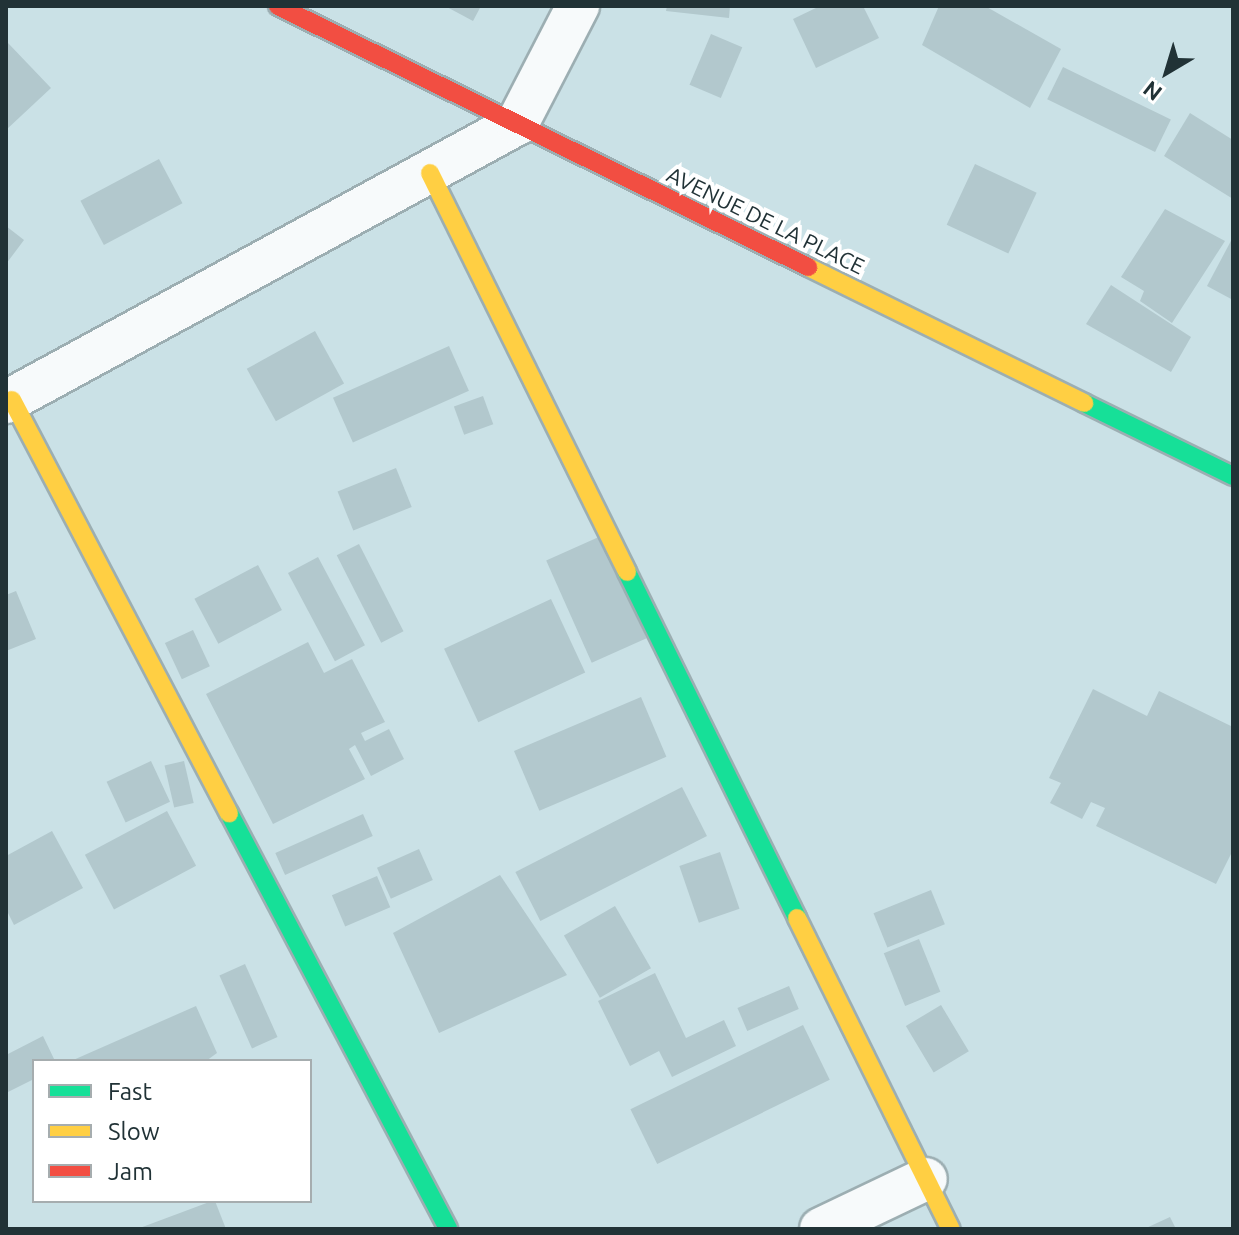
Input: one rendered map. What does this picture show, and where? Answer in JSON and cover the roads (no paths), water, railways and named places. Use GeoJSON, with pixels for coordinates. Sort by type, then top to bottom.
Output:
{"type":"FeatureCollection","features":[{"type":"Feature","properties":{"kind":"street","name":"AVENUE DE LA PLACE"},"geometry":{"type":"LineString","coordinates":[[278,6],[1233,476]]}},
{"type":"Feature","properties":{"kind":"street"},"geometry":{"type":"LineString","coordinates":[[448,1229],[9,401],[517,124],[578,6]]}},
{"type":"Feature","properties":{"kind":"street"},"geometry":{"type":"LineString","coordinates":[[430,173],[951,1229]]}},
{"type":"Feature","properties":{"kind":"street"},"geometry":{"type":"LineString","coordinates":[[821,1229],[926,1179]]}}]}
